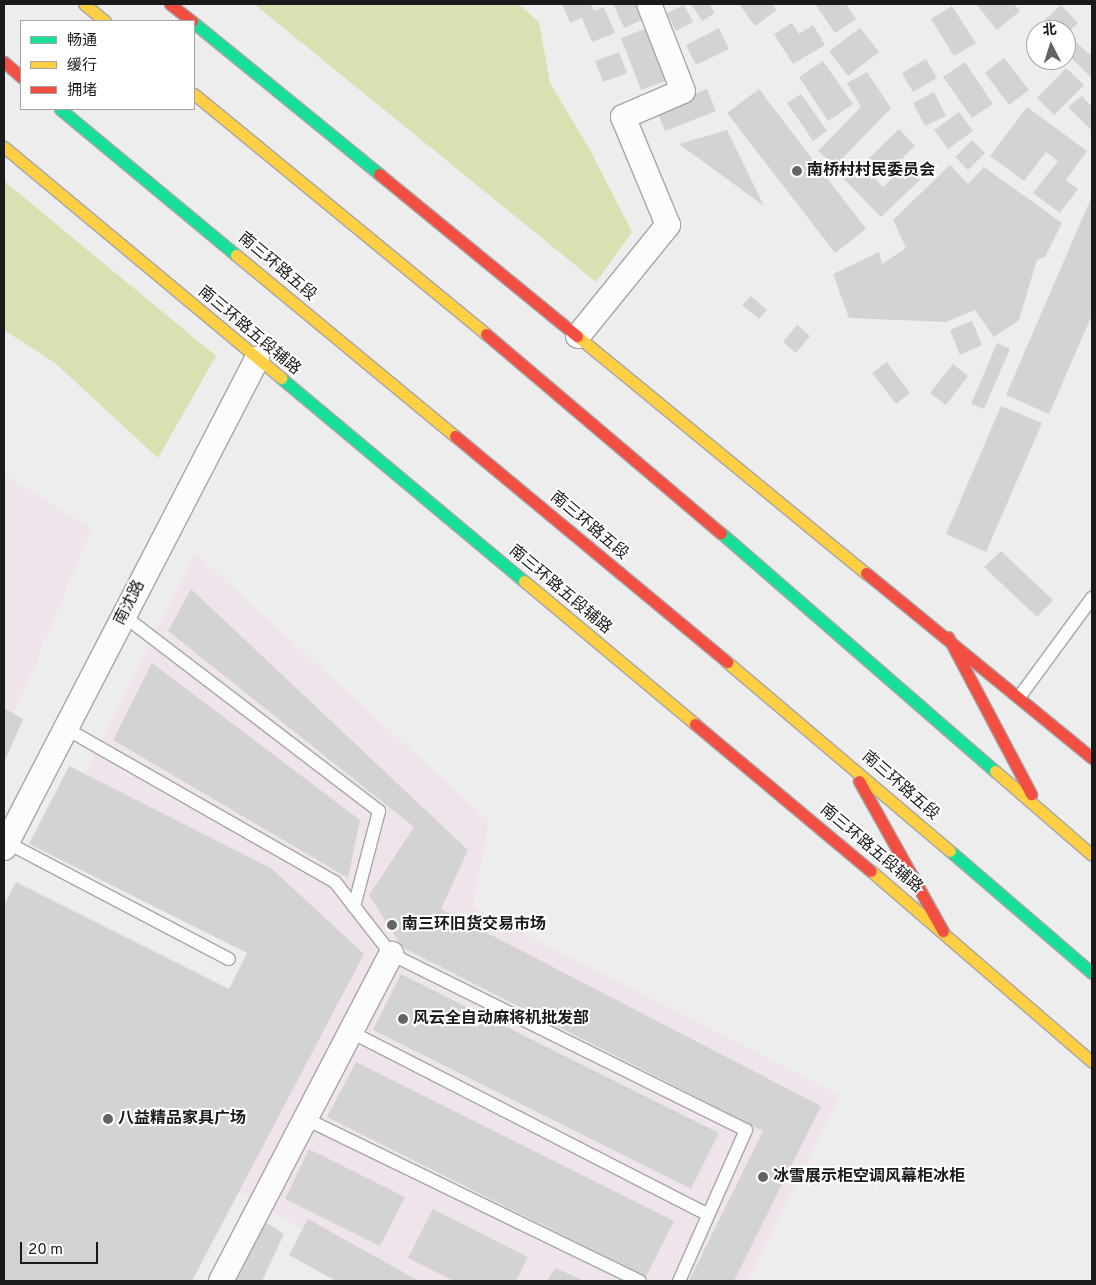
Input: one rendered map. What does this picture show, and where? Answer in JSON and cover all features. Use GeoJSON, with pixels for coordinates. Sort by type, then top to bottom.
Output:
{"type":"FeatureCollection","features":[{"type":"Feature","properties":{"kind":"main road"},"geometry":{"type":"LineString","coordinates":[[84,4],[104,20]]}},
{"type":"Feature","properties":{"kind":"main road"},"geometry":{"type":"LineString","coordinates":[[170,4],[190,20]]}},
{"type":"Feature","properties":{"kind":"main road"},"geometry":{"type":"LineString","coordinates":[[195,24],[948,637],[1092,758]]}},
{"type":"Feature","properties":{"kind":"main road"},"geometry":{"type":"LineString","coordinates":[[4,62],[20,76]]}},
{"type":"Feature","properties":{"kind":"main road"},"geometry":{"type":"LineString","coordinates":[[195,95],[608,436],[1092,855]]}},
{"type":"Feature","properties":{"kind":"main road","name":"南三环路五段"},"geometry":{"type":"LineString","coordinates":[[61,110],[850,764],[1092,973]]}},
{"type":"Feature","properties":{"kind":"main road","name":"南三环路五段辅路"},"geometry":{"type":"LineString","coordinates":[[4,147],[943,931],[1092,1062]]}},
{"type":"Feature","properties":{"kind":"main road"},"geometry":{"type":"LineString","coordinates":[[948,637],[1039,809]]}},
{"type":"Feature","properties":{"kind":"main road"},"geometry":{"type":"LineString","coordinates":[[850,764],[943,931]]}},
{"type":"Feature","properties":{"kind":"street"},"geometry":{"type":"LineString","coordinates":[[578,336],[668,225],[623,117],[683,91],[649,4]]}},
{"type":"Feature","properties":{"kind":"street","name":"南沈路"},"geometry":{"type":"LineString","coordinates":[[5,844],[257,358]]}},
{"type":"Feature","properties":{"kind":"street"},"geometry":{"type":"LineString","coordinates":[[221,1281],[391,954]]}},
{"type":"Feature","properties":{"kind":"lane"},"geometry":{"type":"LineString","coordinates":[[1020,696],[1092,598]]}},
{"type":"Feature","properties":{"kind":"lane"},"geometry":{"type":"LineString","coordinates":[[124,616],[379,811],[354,907]]}},
{"type":"Feature","properties":{"kind":"lane"},"geometry":{"type":"LineString","coordinates":[[66,728],[335,882],[391,954],[746,1130],[679,1281]]}},
{"type":"Feature","properties":{"kind":"lane"},"geometry":{"type":"LineString","coordinates":[[5,844],[229,959]]}},
{"type":"Feature","properties":{"kind":"lane"},"geometry":{"type":"LineString","coordinates":[[351,1032],[708,1215]]}},
{"type":"Feature","properties":{"kind":"lane"},"geometry":{"type":"LineString","coordinates":[[306,1119],[640,1281]]}},
{"type":"Feature","properties":{"kind":"shaded area"},"geometry":{"type":"Polygon","coordinates":[[[4,474],[92,529],[4,738],[4,474]]]}},
{"type":"Feature","properties":{"kind":"shaded area","name":"南三环旧货交易市场"},"geometry":{"type":"Polygon","coordinates":[[[195,553],[489,821],[473,907],[840,1095],[748,1281],[393,1281],[201,1171],[310,944],[66,811],[195,553]]]}},
{"type":"Feature","properties":{"kind":"green space"},"geometry":{"type":"Polygon","coordinates":[[[254,4],[518,4],[539,22],[550,83],[590,150],[632,232],[596,282],[254,4]]]}},
{"type":"Feature","properties":{"kind":"green space"},"geometry":{"type":"Polygon","coordinates":[[[4,181],[216,356],[158,458],[55,363],[4,330],[4,181]]]}},
{"type":"Feature","properties":{"kind":"building"},"geometry":{"type":"Polygon","coordinates":[[[562,4],[591,4],[594,11],[604,7],[615,33],[592,42],[582,18],[570,23],[562,4]]]}},
{"type":"Feature","properties":{"kind":"building"},"geometry":{"type":"Polygon","coordinates":[[[613,4],[639,4],[646,18],[624,28],[613,4]]]}},
{"type":"Feature","properties":{"kind":"building"},"geometry":{"type":"Polygon","coordinates":[[[691,4],[709,4],[715,13],[702,21],[691,4]]]}},
{"type":"Feature","properties":{"kind":"building"},"geometry":{"type":"Polygon","coordinates":[[[739,4],[772,4],[777,10],[755,26],[739,4]]]}},
{"type":"Feature","properties":{"kind":"building"},"geometry":{"type":"Polygon","coordinates":[[[815,4],[846,4],[856,19],[835,33],[815,4]]]}},
{"type":"Feature","properties":{"kind":"building"},"geometry":{"type":"Polygon","coordinates":[[[976,4],[1014,4],[1020,11],[997,30],[976,4]]]}},
{"type":"Feature","properties":{"kind":"building"},"geometry":{"type":"Polygon","coordinates":[[[684,5],[693,22],[676,31],[667,13],[684,5]]]}},
{"type":"Feature","properties":{"kind":"building"},"geometry":{"type":"Polygon","coordinates":[[[1061,5],[1075,20],[1045,20],[1061,5]]]}},
{"type":"Feature","properties":{"kind":"building"},"geometry":{"type":"Polygon","coordinates":[[[952,6],[976,43],[954,56],[931,19],[952,6]]]}},
{"type":"Feature","properties":{"kind":"building"},"geometry":{"type":"Polygon","coordinates":[[[792,23],[799,34],[813,25],[825,45],[793,64],[774,34],[792,23]]]}},
{"type":"Feature","properties":{"kind":"building"},"geometry":{"type":"Polygon","coordinates":[[[647,28],[668,80],[641,90],[621,38],[647,28]]]}},
{"type":"Feature","properties":{"kind":"building"},"geometry":{"type":"Polygon","coordinates":[[[719,28],[729,49],[696,65],[686,45],[719,28]]]}},
{"type":"Feature","properties":{"kind":"building"},"geometry":{"type":"Polygon","coordinates":[[[860,28],[879,52],[848,76],[829,51],[860,28]]]}},
{"type":"Feature","properties":{"kind":"building"},"geometry":{"type":"Polygon","coordinates":[[[1076,42],[1089,54],[1092,52],[1092,78],[1076,63],[1076,42]]]}},
{"type":"Feature","properties":{"kind":"building"},"geometry":{"type":"Polygon","coordinates":[[[619,52],[627,73],[603,82],[595,61],[619,52]]]}},
{"type":"Feature","properties":{"kind":"building"},"geometry":{"type":"Polygon","coordinates":[[[1004,58],[1029,90],[1009,105],[985,73],[1004,58]]]}},
{"type":"Feature","properties":{"kind":"building"},"geometry":{"type":"Polygon","coordinates":[[[926,59],[937,78],[913,92],[902,73],[926,59]]]}},
{"type":"Feature","properties":{"kind":"building"},"geometry":{"type":"Polygon","coordinates":[[[823,61],[853,104],[828,121],[799,77],[823,61]]]}},
{"type":"Feature","properties":{"kind":"building"},"geometry":{"type":"Polygon","coordinates":[[[965,62],[993,104],[972,118],[943,77],[965,62]]]}},
{"type":"Feature","properties":{"kind":"building"},"geometry":{"type":"Polygon","coordinates":[[[1064,70],[1068,70],[1084,85],[1054,115],[1037,98],[1064,70]]]}},
{"type":"Feature","properties":{"kind":"building"},"geometry":{"type":"Polygon","coordinates":[[[867,72],[891,108],[835,166],[818,151],[861,107],[847,83],[867,72]]]}},
{"type":"Feature","properties":{"kind":"building"},"geometry":{"type":"Polygon","coordinates":[[[707,89],[716,111],[665,131],[656,109],[707,89]]]}},
{"type":"Feature","properties":{"kind":"building","name":"南桥村村民委员会"},"geometry":{"type":"Polygon","coordinates":[[[759,89],[866,229],[835,253],[727,113],[759,89]]]}},
{"type":"Feature","properties":{"kind":"building"},"geometry":{"type":"Polygon","coordinates":[[[934,92],[946,116],[925,126],[913,103],[934,92]]]}},
{"type":"Feature","properties":{"kind":"building"},"geometry":{"type":"Polygon","coordinates":[[[801,94],[827,131],[813,141],[787,103],[801,94]]]}},
{"type":"Feature","properties":{"kind":"building"},"geometry":{"type":"Polygon","coordinates":[[[1082,96],[1092,107],[1092,131],[1068,107],[1082,96]]]}},
{"type":"Feature","properties":{"kind":"building"},"geometry":{"type":"Polygon","coordinates":[[[1027,107],[1087,151],[1066,180],[1078,189],[1060,213],[1033,193],[1058,161],[1046,152],[1024,181],[990,156],[1027,107]]]}},
{"type":"Feature","properties":{"kind":"building"},"geometry":{"type":"Polygon","coordinates":[[[959,112],[973,131],[948,149],[934,130],[959,112]]]}},
{"type":"Feature","properties":{"kind":"building"},"geometry":{"type":"Polygon","coordinates":[[[899,129],[915,146],[882,177],[866,161],[899,129]]]}},
{"type":"Feature","properties":{"kind":"building"},"geometry":{"type":"Polygon","coordinates":[[[727,130],[764,206],[679,144],[727,130]]]}},
{"type":"Feature","properties":{"kind":"building"},"geometry":{"type":"Polygon","coordinates":[[[972,140],[985,153],[968,170],[955,157],[972,140]]]}},
{"type":"Feature","properties":{"kind":"building"},"geometry":{"type":"Polygon","coordinates":[[[858,160],[883,187],[908,163],[922,178],[881,217],[841,176],[858,160]]]}},
{"type":"Feature","properties":{"kind":"building"},"geometry":{"type":"Polygon","coordinates":[[[950,165],[968,184],[984,167],[1062,223],[1045,257],[1037,260],[1019,320],[994,337],[975,310],[946,322],[849,318],[833,274],[879,252],[882,264],[906,248],[893,220],[950,165]]]}},
{"type":"Feature","properties":{"kind":"building"},"geometry":{"type":"Polygon","coordinates":[[[1092,196],[1092,315],[1049,414],[1006,395],[1092,196]]]}},
{"type":"Feature","properties":{"kind":"building"},"geometry":{"type":"Polygon","coordinates":[[[751,296],[767,310],[759,319],[742,305],[751,296]]]}},
{"type":"Feature","properties":{"kind":"building"},"geometry":{"type":"Polygon","coordinates":[[[972,321],[982,345],[960,355],[950,330],[972,321]]]}},
{"type":"Feature","properties":{"kind":"building"},"geometry":{"type":"Polygon","coordinates":[[[797,325],[810,336],[796,353],[783,342],[797,325]]]}},
{"type":"Feature","properties":{"kind":"building"},"geometry":{"type":"Polygon","coordinates":[[[997,343],[1010,349],[984,409],[971,404],[997,343]]]}},
{"type":"Feature","properties":{"kind":"building"},"geometry":{"type":"Polygon","coordinates":[[[887,362],[910,393],[896,404],[872,373],[887,362]]]}},
{"type":"Feature","properties":{"kind":"building"},"geometry":{"type":"Polygon","coordinates":[[[953,364],[968,376],[946,405],[930,393],[953,364]]]}},
{"type":"Feature","properties":{"kind":"building"},"geometry":{"type":"Polygon","coordinates":[[[1001,406],[1042,423],[986,552],[946,534],[1001,406]]]}},
{"type":"Feature","properties":{"kind":"building"},"geometry":{"type":"Polygon","coordinates":[[[1001,551],[1053,600],[1037,617],[984,567],[1001,551]]]}},
{"type":"Feature","properties":{"kind":"building"},"geometry":{"type":"Polygon","coordinates":[[[191,589],[468,850],[441,909],[821,1106],[734,1281],[689,1281],[763,1131],[402,947],[369,895],[414,827],[168,631],[191,589]]]}},
{"type":"Feature","properties":{"kind":"building"},"geometry":{"type":"Polygon","coordinates":[[[152,663],[360,820],[348,878],[113,740],[152,663]]]}},
{"type":"Feature","properties":{"kind":"building"},"geometry":{"type":"Polygon","coordinates":[[[4,708],[23,719],[4,763],[4,708]]]}},
{"type":"Feature","properties":{"kind":"building","name":"八益精品家具广场"},"geometry":{"type":"Polygon","coordinates":[[[69,766],[271,868],[364,954],[192,1281],[4,1281],[4,905],[16,882],[229,989],[247,953],[29,844],[69,766]]]}},
{"type":"Feature","properties":{"kind":"building"},"geometry":{"type":"Polygon","coordinates":[[[401,974],[719,1133],[691,1189],[373,1030],[401,974]]]}},
{"type":"Feature","properties":{"kind":"building"},"geometry":{"type":"Polygon","coordinates":[[[356,1062],[674,1221],[646,1277],[327,1117],[356,1062]]]}},
{"type":"Feature","properties":{"kind":"building"},"geometry":{"type":"Polygon","coordinates":[[[309,1149],[405,1197],[380,1246],[285,1199],[309,1149]]]}},
{"type":"Feature","properties":{"kind":"building"},"geometry":{"type":"Polygon","coordinates":[[[433,1209],[528,1257],[516,1281],[454,1281],[408,1258],[433,1209]]]}},
{"type":"Feature","properties":{"kind":"building"},"geometry":{"type":"Polygon","coordinates":[[[308,1219],[419,1281],[336,1281],[289,1255],[308,1219]]]}},
{"type":"Feature","properties":{"kind":"building"},"geometry":{"type":"Polygon","coordinates":[[[263,1220],[284,1234],[262,1281],[231,1281],[263,1220]]]}},
{"type":"Feature","properties":{"kind":"building"},"geometry":{"type":"Polygon","coordinates":[[[555,1268],[585,1281],[547,1281],[555,1268]]]}},
{"type":"Feature","properties":{"kind":"traffic: fast"},"geometry":{"type":"LineString","coordinates":[[195,24],[379,174]]}},
{"type":"Feature","properties":{"kind":"traffic: fast"},"geometry":{"type":"LineString","coordinates":[[61,110],[236,255]]}},
{"type":"Feature","properties":{"kind":"traffic: fast"},"geometry":{"type":"LineString","coordinates":[[281,378],[524,581]]}},
{"type":"Feature","properties":{"kind":"traffic: fast"},"geometry":{"type":"LineString","coordinates":[[721,533],[995,771]]}},
{"type":"Feature","properties":{"kind":"traffic: fast"},"geometry":{"type":"LineString","coordinates":[[950,851],[1092,973]]}},
{"type":"Feature","properties":{"kind":"traffic: slow"},"geometry":{"type":"LineString","coordinates":[[84,4],[104,20]]}},
{"type":"Feature","properties":{"kind":"traffic: slow"},"geometry":{"type":"LineString","coordinates":[[195,95],[486,334]]}},
{"type":"Feature","properties":{"kind":"traffic: slow"},"geometry":{"type":"LineString","coordinates":[[4,147],[281,378]]}},
{"type":"Feature","properties":{"kind":"traffic: slow"},"geometry":{"type":"LineString","coordinates":[[236,255],[455,436]]}},
{"type":"Feature","properties":{"kind":"traffic: slow"},"geometry":{"type":"LineString","coordinates":[[577,336],[866,573]]}},
{"type":"Feature","properties":{"kind":"traffic: slow"},"geometry":{"type":"LineString","coordinates":[[524,581],[695,724]]}},
{"type":"Feature","properties":{"kind":"traffic: slow"},"geometry":{"type":"LineString","coordinates":[[727,662],[950,851]]}},
{"type":"Feature","properties":{"kind":"traffic: slow"},"geometry":{"type":"LineString","coordinates":[[995,771],[1092,855]]}},
{"type":"Feature","properties":{"kind":"traffic: slow"},"geometry":{"type":"LineString","coordinates":[[871,871],[1092,1062]]}},
{"type":"Feature","properties":{"kind":"traffic: jam"},"geometry":{"type":"LineString","coordinates":[[170,4],[191,20]]}},
{"type":"Feature","properties":{"kind":"traffic: jam"},"geometry":{"type":"LineString","coordinates":[[4,62],[20,76]]}},
{"type":"Feature","properties":{"kind":"traffic: jam"},"geometry":{"type":"LineString","coordinates":[[379,174],[577,336]]}},
{"type":"Feature","properties":{"kind":"traffic: jam"},"geometry":{"type":"LineString","coordinates":[[486,334],[721,533]]}},
{"type":"Feature","properties":{"kind":"traffic: jam"},"geometry":{"type":"LineString","coordinates":[[455,436],[727,662]]}},
{"type":"Feature","properties":{"kind":"traffic: jam"},"geometry":{"type":"LineString","coordinates":[[866,573],[1092,758]]}},
{"type":"Feature","properties":{"kind":"traffic: jam"},"geometry":{"type":"LineString","coordinates":[[948,637],[1031,794]]}},
{"type":"Feature","properties":{"kind":"traffic: jam"},"geometry":{"type":"LineString","coordinates":[[695,724],[871,871]]}},
{"type":"Feature","properties":{"kind":"traffic: jam"},"geometry":{"type":"LineString","coordinates":[[859,781],[943,931]]}},
{"type":"Feature","properties":{"kind":"place","name":"南桥村村民委员会"},"geometry":{"type":"Point","coordinates":[797,171]}},
{"type":"Feature","properties":{"kind":"place","name":"南三环旧货交易市场"},"geometry":{"type":"Point","coordinates":[392,925]}},
{"type":"Feature","properties":{"kind":"place","name":"风云全自动麻将机批发部"},"geometry":{"type":"Point","coordinates":[403,1019]}},
{"type":"Feature","properties":{"kind":"place","name":"八益精品家具广场"},"geometry":{"type":"Point","coordinates":[108,1119]}},
{"type":"Feature","properties":{"kind":"place","name":"冰雪展示柜空调风幕柜冰柜"},"geometry":{"type":"Point","coordinates":[763,1177]}}]}
